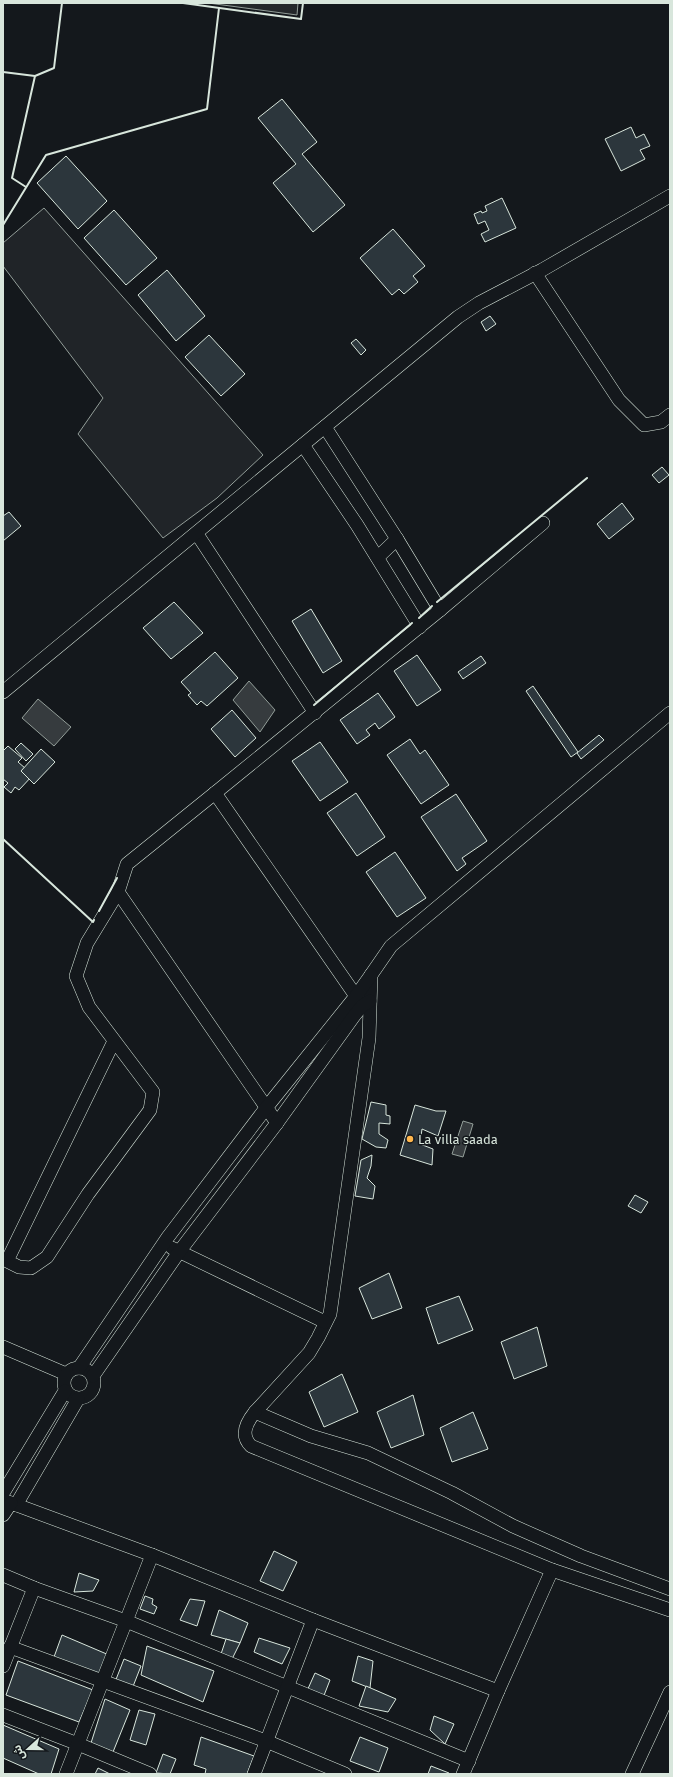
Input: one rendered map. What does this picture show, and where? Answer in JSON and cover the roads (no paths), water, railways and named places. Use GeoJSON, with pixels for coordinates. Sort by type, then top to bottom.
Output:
{"type":"FeatureCollection","features":[{"type":"Feature","properties":{"kind":"street"},"geometry":{"type":"LineString","coordinates":[[3,692],[197,534],[458,317],[479,303],[670,196]]}},
{"type":"Feature","properties":{"kind":"street"},"geometry":{"type":"LineString","coordinates":[[535,273],[619,400],[644,425],[661,422],[670,415]]}},
{"type":"Feature","properties":{"kind":"street"},"geometry":{"type":"LineString","coordinates":[[325,427],[397,538],[440,610]]}},
{"type":"Feature","properties":{"kind":"street"},"geometry":{"type":"LineString","coordinates":[[303,445],[378,557],[420,626]]}},
{"type":"Feature","properties":{"kind":"street"},"geometry":{"type":"LineString","coordinates":[[114,1041],[7,1261],[19,1267],[31,1268],[47,1257],[88,1194],[150,1110],[153,1092],[89,1007],[76,976],[87,943],[118,892],[127,864],[315,713],[543,524]]}},
{"type":"Feature","properties":{"kind":"street"},"geometry":{"type":"LineString","coordinates":[[197,534],[315,713]]}},
{"type":"Feature","properties":{"kind":"street"},"geometry":{"type":"LineString","coordinates":[[378,557],[397,538]]}},
{"type":"Feature","properties":{"kind":"street"},"geometry":{"type":"LineString","coordinates":[[92,1376],[179,1252],[277,1123],[363,1001],[371,975],[391,946],[670,713]]}},
{"type":"Feature","properties":{"kind":"street"},"geometry":{"type":"LineString","coordinates":[[216,793],[363,1001],[369,1038],[333,1302],[330,1314],[309,1352],[255,1412],[246,1427],[244,1434],[246,1441],[251,1446],[552,1570],[670,1610]]}},
{"type":"Feature","properties":{"kind":"street"},"geometry":{"type":"LineString","coordinates":[[118,892],[277,1123]]}},
{"type":"Feature","properties":{"kind":"street"},"geometry":{"type":"LineString","coordinates":[[79,1368],[163,1244],[266,1108],[363,1001]]}},
{"type":"Feature","properties":{"kind":"street"},"geometry":{"type":"LineString","coordinates":[[163,1244],[325,1322]]}},
{"type":"Feature","properties":{"kind":"street"},"geometry":{"type":"LineString","coordinates":[[3,1347],[66,1374]]}},
{"type":"Feature","properties":{"kind":"street"},"geometry":{"type":"LineString","coordinates":[[3,1515],[8,1500],[65,1391],[64,1379],[66,1374],[71,1370],[79,1368],[88,1371],[92,1376],[94,1386],[92,1392],[88,1396],[78,1399],[69,1396],[65,1391]]}},
{"type":"Feature","properties":{"kind":"street"},"geometry":{"type":"LineString","coordinates":[[8,1500],[78,1399]]}},
{"type":"Feature","properties":{"kind":"street"},"geometry":{"type":"LineString","coordinates":[[255,1412],[311,1436],[368,1453],[445,1489],[513,1526],[581,1556],[670,1590]]}},
{"type":"Feature","properties":{"kind":"street"},"geometry":{"type":"LineString","coordinates":[[8,1500],[498,1691]]}},
{"type":"Feature","properties":{"kind":"street"},"geometry":{"type":"LineString","coordinates":[[66,1774],[152,1555]]}},
{"type":"Feature","properties":{"kind":"street"},"geometry":{"type":"LineString","coordinates":[[463,1774],[552,1570]]}},
{"type":"Feature","properties":{"kind":"street"},"geometry":{"type":"LineString","coordinates":[[3,1575],[34,1588],[126,1621],[469,1761]]}},
{"type":"Feature","properties":{"kind":"street"},"geometry":{"type":"LineString","coordinates":[[3,1666],[34,1588]]}},
{"type":"Feature","properties":{"kind":"street"},"geometry":{"type":"LineString","coordinates":[[254,1774],[313,1620]]}},
{"type":"Feature","properties":{"kind":"street"},"geometry":{"type":"LineString","coordinates":[[10,1647],[266,1741],[345,1774]]}},
{"type":"Feature","properties":{"kind":"street"},"geometry":{"type":"LineString","coordinates":[[632,1774],[670,1692]]}},
{"type":"Feature","properties":{"kind":"street"},"geometry":{"type":"LineString","coordinates":[[3,1715],[150,1774]]}},
{"type":"Feature","properties":{"kind":"place","name":"La villa saada"},"geometry":{"type":"Point","coordinates":[410,1139]}}]}
